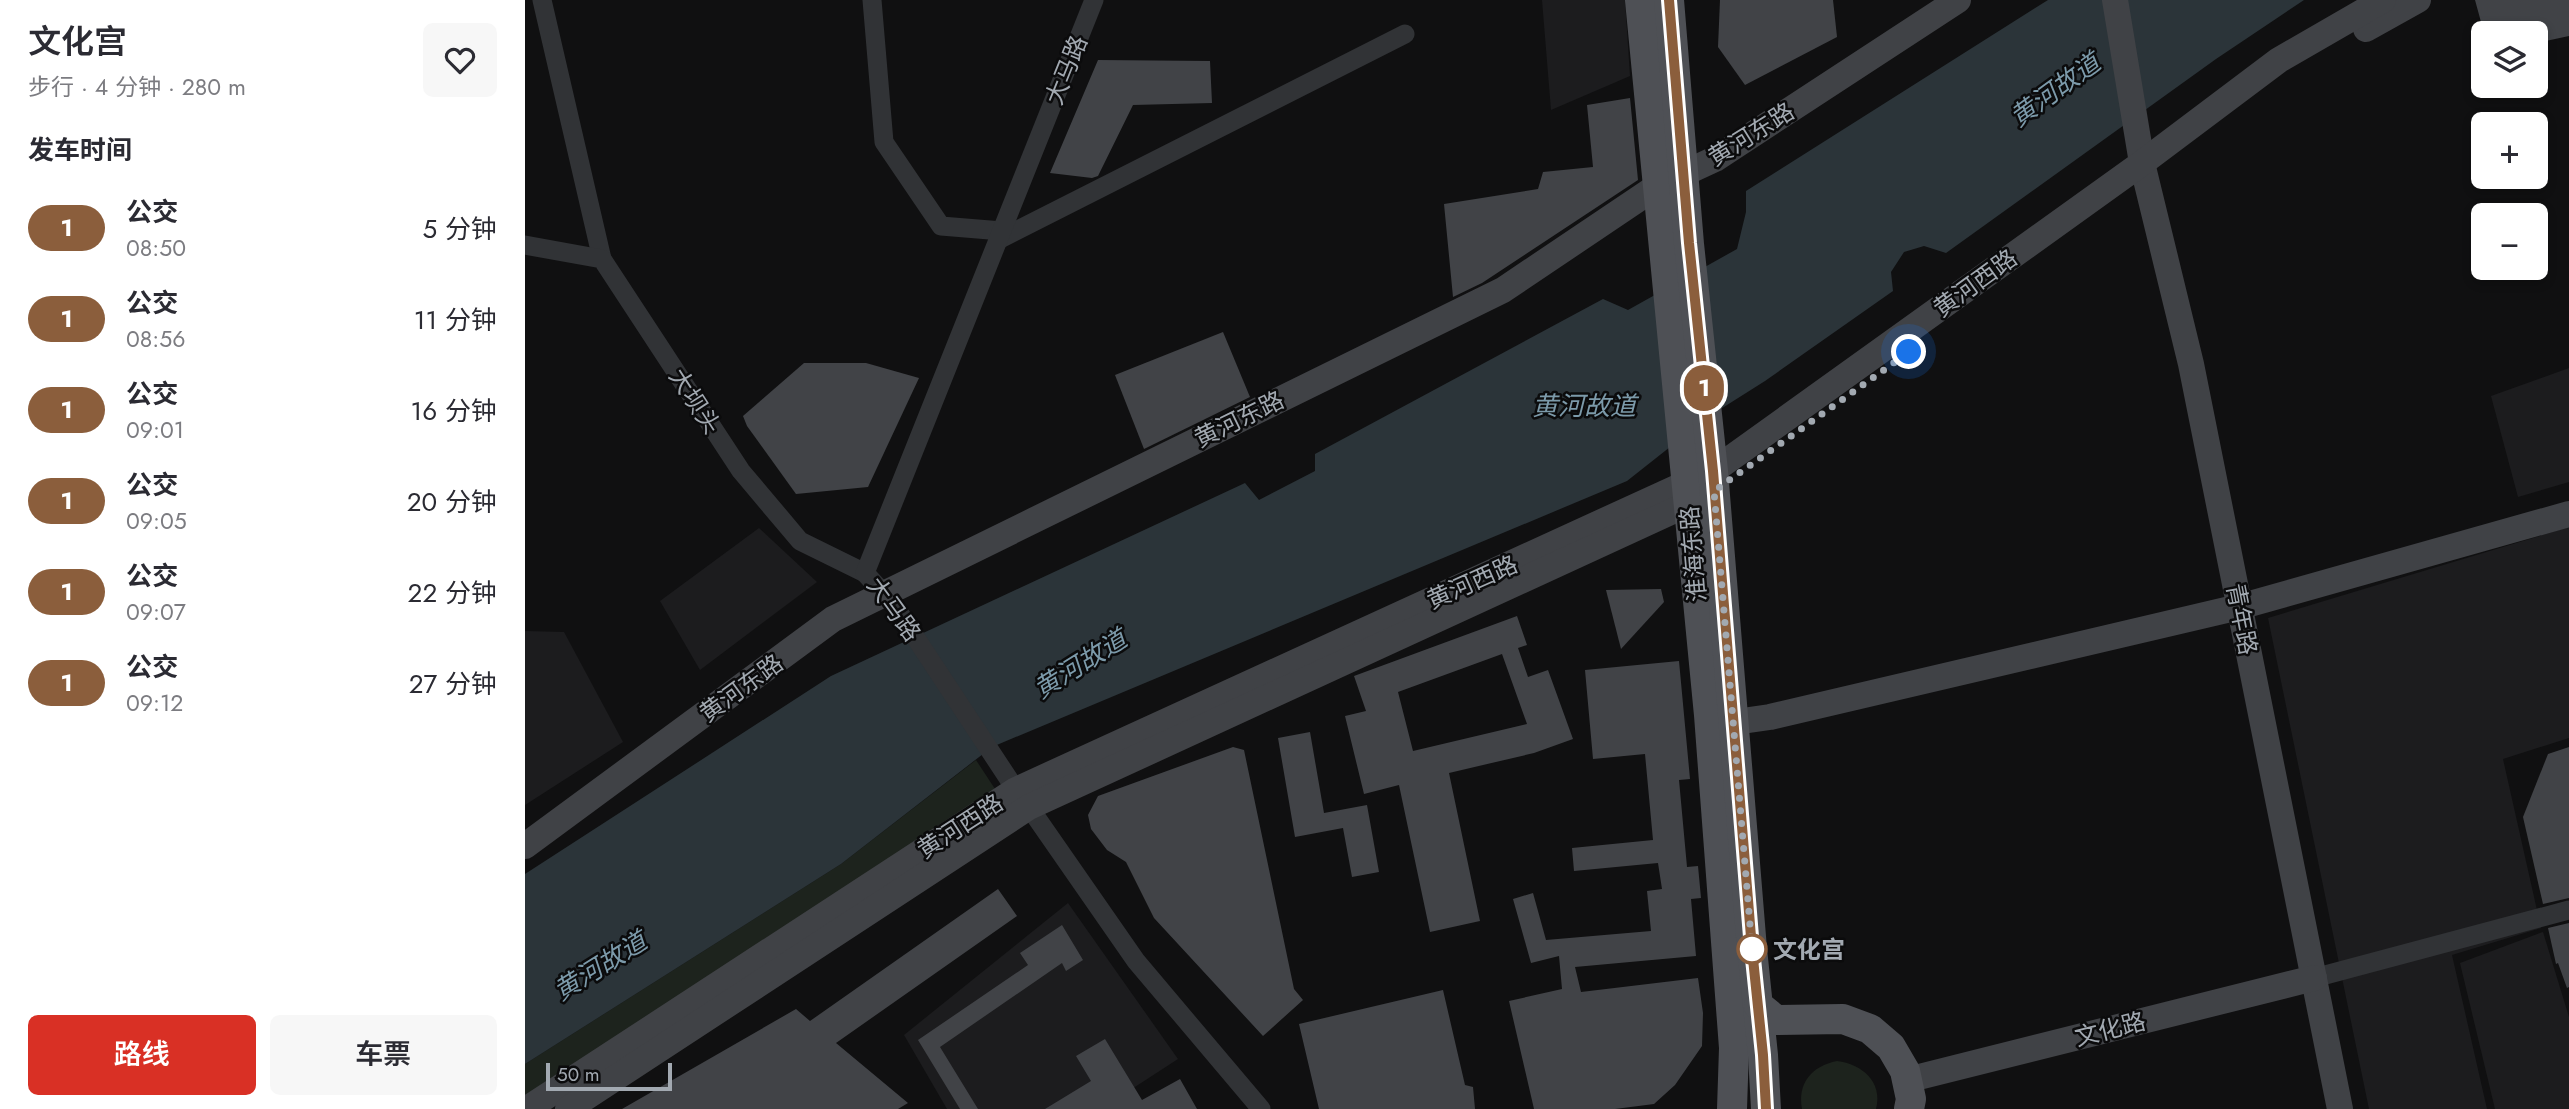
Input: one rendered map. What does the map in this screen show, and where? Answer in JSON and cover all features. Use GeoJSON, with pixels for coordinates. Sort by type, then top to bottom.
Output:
{"type":"FeatureCollection","features":[{"type":"Feature","properties":{"kind":"main road","name":"淮海东路"},"geometry":{"type":"LineString","coordinates":[[1640,0],[1672,179]]}},
{"type":"Feature","properties":{"kind":"main road","name":"淮海东路"},"geometry":{"type":"LineString","coordinates":[[1669,0],[1672,179],[1677,247],[1701,488],[1734,722],[1766,1109]]}},
{"type":"Feature","properties":{"kind":"main road","name":"淮海东路"},"geometry":{"type":"LineString","coordinates":[[1701,488],[1709,715],[1734,1038],[1733,1109]]}},
{"type":"Feature","properties":{"kind":"main road"},"geometry":{"type":"LineString","coordinates":[[1759,1006],[1776,1020],[1843,1019],[1870,1029],[1891,1047],[1905,1071],[1908,1095]]}},
{"type":"Feature","properties":{"kind":"street"},"geometry":{"type":"LineString","coordinates":[[525,245],[602,259],[542,0]]}},
{"type":"Feature","properties":{"kind":"street"},"geometry":{"type":"LineString","coordinates":[[872,0],[884,142],[941,226],[1000,235],[1405,34]]}},
{"type":"Feature","properties":{"kind":"street","name":"大马路"},"geometry":{"type":"LineString","coordinates":[[1094,0],[865,572],[888,600],[1018,793],[1136,961],[1261,1109]]}},
{"type":"Feature","properties":{"kind":"street","name":"黄河东路"},"geometry":{"type":"LineString","coordinates":[[525,846],[833,619],[888,600],[1503,290],[1672,179],[1715,159],[1958,0]]}},
{"type":"Feature","properties":{"kind":"street","name":"青年路"},"geometry":{"type":"LineString","coordinates":[[2115,0],[2144,172],[2191,364],[2340,1109]]}},
{"type":"Feature","properties":{"kind":"street","name":"黄河西路"},"geometry":{"type":"LineString","coordinates":[[2144,172],[2279,60],[2383,0]]}},
{"type":"Feature","properties":{"kind":"street","name":"黄河西路"},"geometry":{"type":"LineString","coordinates":[[527,1109],[1018,793],[1701,488],[2144,172],[2287,74],[2418,0]]}},
{"type":"Feature","properties":{"kind":"street","name":"大坝头"},"geometry":{"type":"LineString","coordinates":[[602,259],[741,471],[791,531],[800,541],[865,572]]}},
{"type":"Feature","properties":{"kind":"street"},"geometry":{"type":"LineString","coordinates":[[1734,722],[1770,717],[2239,607],[2569,514]]}},
{"type":"Feature","properties":{"kind":"street","name":"黄河西路"},"geometry":{"type":"LineString","coordinates":[[568,1109],[1018,793]]}},
{"type":"Feature","properties":{"kind":"street"},"geometry":{"type":"LineString","coordinates":[[2314,978],[2569,910]]}},
{"type":"Feature","properties":{"kind":"street","name":"文化路"},"geometry":{"type":"LineString","coordinates":[[1908,1095],[2314,978]]}},
{"type":"Feature","properties":{"kind":"shaded area"},"geometry":{"type":"Polygon","coordinates":[[[1542,0],[1625,0],[1630,76],[1551,110],[1542,0]]]}},
{"type":"Feature","properties":{"kind":"shaded area"},"geometry":{"type":"Polygon","coordinates":[[[2569,368],[2569,482],[2518,497],[2491,396],[2569,368]]]}},
{"type":"Feature","properties":{"kind":"shaded area"},"geometry":{"type":"Polygon","coordinates":[[[2569,527],[2569,738],[2503,759],[2541,928],[2452,955],[2487,1109],[2369,1109],[2268,618],[2569,527]]]}},
{"type":"Feature","properties":{"kind":"shaded area"},"geometry":{"type":"Polygon","coordinates":[[[759,528],[817,582],[700,670],[660,601],[759,528]]]}},
{"type":"Feature","properties":{"kind":"shaded area"},"geometry":{"type":"Polygon","coordinates":[[[525,631],[564,632],[623,742],[525,805],[525,631]]]}},
{"type":"Feature","properties":{"kind":"shaded area"},"geometry":{"type":"Polygon","coordinates":[[[976,760],[997,792],[525,1102],[525,1064],[841,864],[976,760]]]}},
{"type":"Feature","properties":{"kind":"shaded area"},"geometry":{"type":"Polygon","coordinates":[[[1068,903],[1178,1059],[1101,1109],[947,1109],[904,1035],[1068,903]]]}},
{"type":"Feature","properties":{"kind":"shaded area"},"geometry":{"type":"Polygon","coordinates":[[[2543,932],[2569,1017],[2569,1109],[2495,1109],[2460,963],[2543,932]]]}},
{"type":"Feature","properties":{"kind":"shaded area"},"geometry":{"type":"Polygon","coordinates":[[[1837,1061],[1855,1066],[1869,1076],[1876,1091],[1876,1109],[1802,1109],[1802,1091],[1808,1077],[1820,1067],[1837,1061]]]}},
{"type":"Feature","properties":{"kind":"water","name":"黄河故道"},"geometry":{"type":"Polygon","coordinates":[[[2048,0],[2304,0],[2216,59],[1946,253],[1924,246],[1904,252],[1891,272],[1893,291],[1765,381],[1708,417],[1627,481],[992,747],[841,864],[525,1064],[525,874],[831,676],[1245,483],[1259,500],[1315,471],[1315,454],[1603,299],[1628,310],[1737,249],[1746,212],[1746,191],[2048,0]]]}},
{"type":"Feature","properties":{"kind":"building"},"geometry":{"type":"Polygon","coordinates":[[[1720,0],[1833,0],[1837,37],[1745,85],[1718,47],[1720,0]]]}},
{"type":"Feature","properties":{"kind":"building"},"geometry":{"type":"Polygon","coordinates":[[[2475,0],[2569,0],[2569,36],[2548,40],[2548,21],[2481,21],[2475,0]]]}},
{"type":"Feature","properties":{"kind":"building"},"geometry":{"type":"Polygon","coordinates":[[[1098,60],[1210,61],[1212,103],[1133,105],[1098,176],[1092,178],[1050,173],[1098,60]]]}},
{"type":"Feature","properties":{"kind":"building"},"geometry":{"type":"Polygon","coordinates":[[[1630,98],[1638,180],[1482,283],[1453,297],[1444,204],[1538,189],[1543,172],[1593,167],[1587,105],[1630,98]]]}},
{"type":"Feature","properties":{"kind":"building"},"geometry":{"type":"Polygon","coordinates":[[[1223,332],[1250,397],[1144,449],[1115,375],[1223,332]]]}},
{"type":"Feature","properties":{"kind":"building"},"geometry":{"type":"Polygon","coordinates":[[[804,363],[866,363],[919,378],[868,487],[796,494],[747,426],[743,416],[804,363]]]}},
{"type":"Feature","properties":{"kind":"building"},"geometry":{"type":"Polygon","coordinates":[[[1661,589],[1664,602],[1621,649],[1606,590],[1661,589]]]}},
{"type":"Feature","properties":{"kind":"building"},"geometry":{"type":"Polygon","coordinates":[[[1517,616],[1527,645],[1518,648],[1528,677],[1548,670],[1573,739],[1534,753],[1449,773],[1480,921],[1430,932],[1399,785],[1364,794],[1345,716],[1366,711],[1354,676],[1517,616]],[[1502,654],[1398,692],[1413,751],[1527,724],[1502,654]]]}},
{"type":"Feature","properties":{"kind":"building"},"geometry":{"type":"Polygon","coordinates":[[[1679,661],[1690,779],[1679,780],[1687,867],[1698,866],[1701,898],[1691,899],[1696,956],[1575,967],[1581,992],[1698,978],[1703,1013],[1702,1046],[1675,1085],[1654,1104],[1615,1109],[1534,1109],[1509,1001],[1562,989],[1559,956],[1531,963],[1513,899],[1533,893],[1546,940],[1651,931],[1647,891],[1662,889],[1658,863],[1574,871],[1572,848],[1653,840],[1645,754],[1593,759],[1585,670],[1679,661]]]}},
{"type":"Feature","properties":{"kind":"building"},"geometry":{"type":"Polygon","coordinates":[[[1310,732],[1324,813],[1367,805],[1379,872],[1352,877],[1343,828],[1295,837],[1278,738],[1310,732]]]}},
{"type":"Feature","properties":{"kind":"building"},"geometry":{"type":"Polygon","coordinates":[[[1233,747],[1244,750],[1294,989],[1303,1000],[1263,1036],[1154,918],[1126,862],[1107,850],[1091,829],[1088,815],[1098,796],[1233,747]]]}},
{"type":"Feature","properties":{"kind":"building"},"geometry":{"type":"Polygon","coordinates":[[[2569,747],[2569,898],[2543,904],[2523,817],[2548,754],[2569,747]]]}},
{"type":"Feature","properties":{"kind":"building"},"geometry":{"type":"Polygon","coordinates":[[[998,889],[1017,916],[836,1043],[908,1103],[898,1109],[622,1109],[796,1009],[810,1021],[998,889]]]}},
{"type":"Feature","properties":{"kind":"building"},"geometry":{"type":"Polygon","coordinates":[[[2569,923],[2567,988],[2558,963],[2556,964],[2548,928],[2569,923]]]}},
{"type":"Feature","properties":{"kind":"building"},"geometry":{"type":"Polygon","coordinates":[[[1062,925],[1083,960],[1066,971],[1062,963],[940,1047],[978,1109],[960,1109],[918,1040],[1028,965],[1020,953],[1062,925]]]}},
{"type":"Feature","properties":{"kind":"building"},"geometry":{"type":"Polygon","coordinates":[[[1443,990],[1465,1085],[1473,1087],[1475,1109],[1319,1109],[1299,1024],[1443,990]]]}},
{"type":"Feature","properties":{"kind":"building"},"geometry":{"type":"Polygon","coordinates":[[[1105,1039],[1142,1100],[1180,1079],[1197,1109],[1045,1109],[1091,1081],[1076,1056],[1105,1039]]]}},
{"type":"Feature","properties":{"kind":"bus line","name":"1"},"geometry":{"type":"LineString","coordinates":[[1669,0],[1689,243],[1713,471],[1766,1109]]}},
{"type":"Feature","properties":{"kind":"place","name":"文化宫"},"geometry":{"type":"Point","coordinates":[1752,949]}},
{"type":"Feature","properties":{"kind":"route"},"geometry":{"type":"LineString","coordinates":[[1752,949],[1714,491],[1909,352]]}}]}
